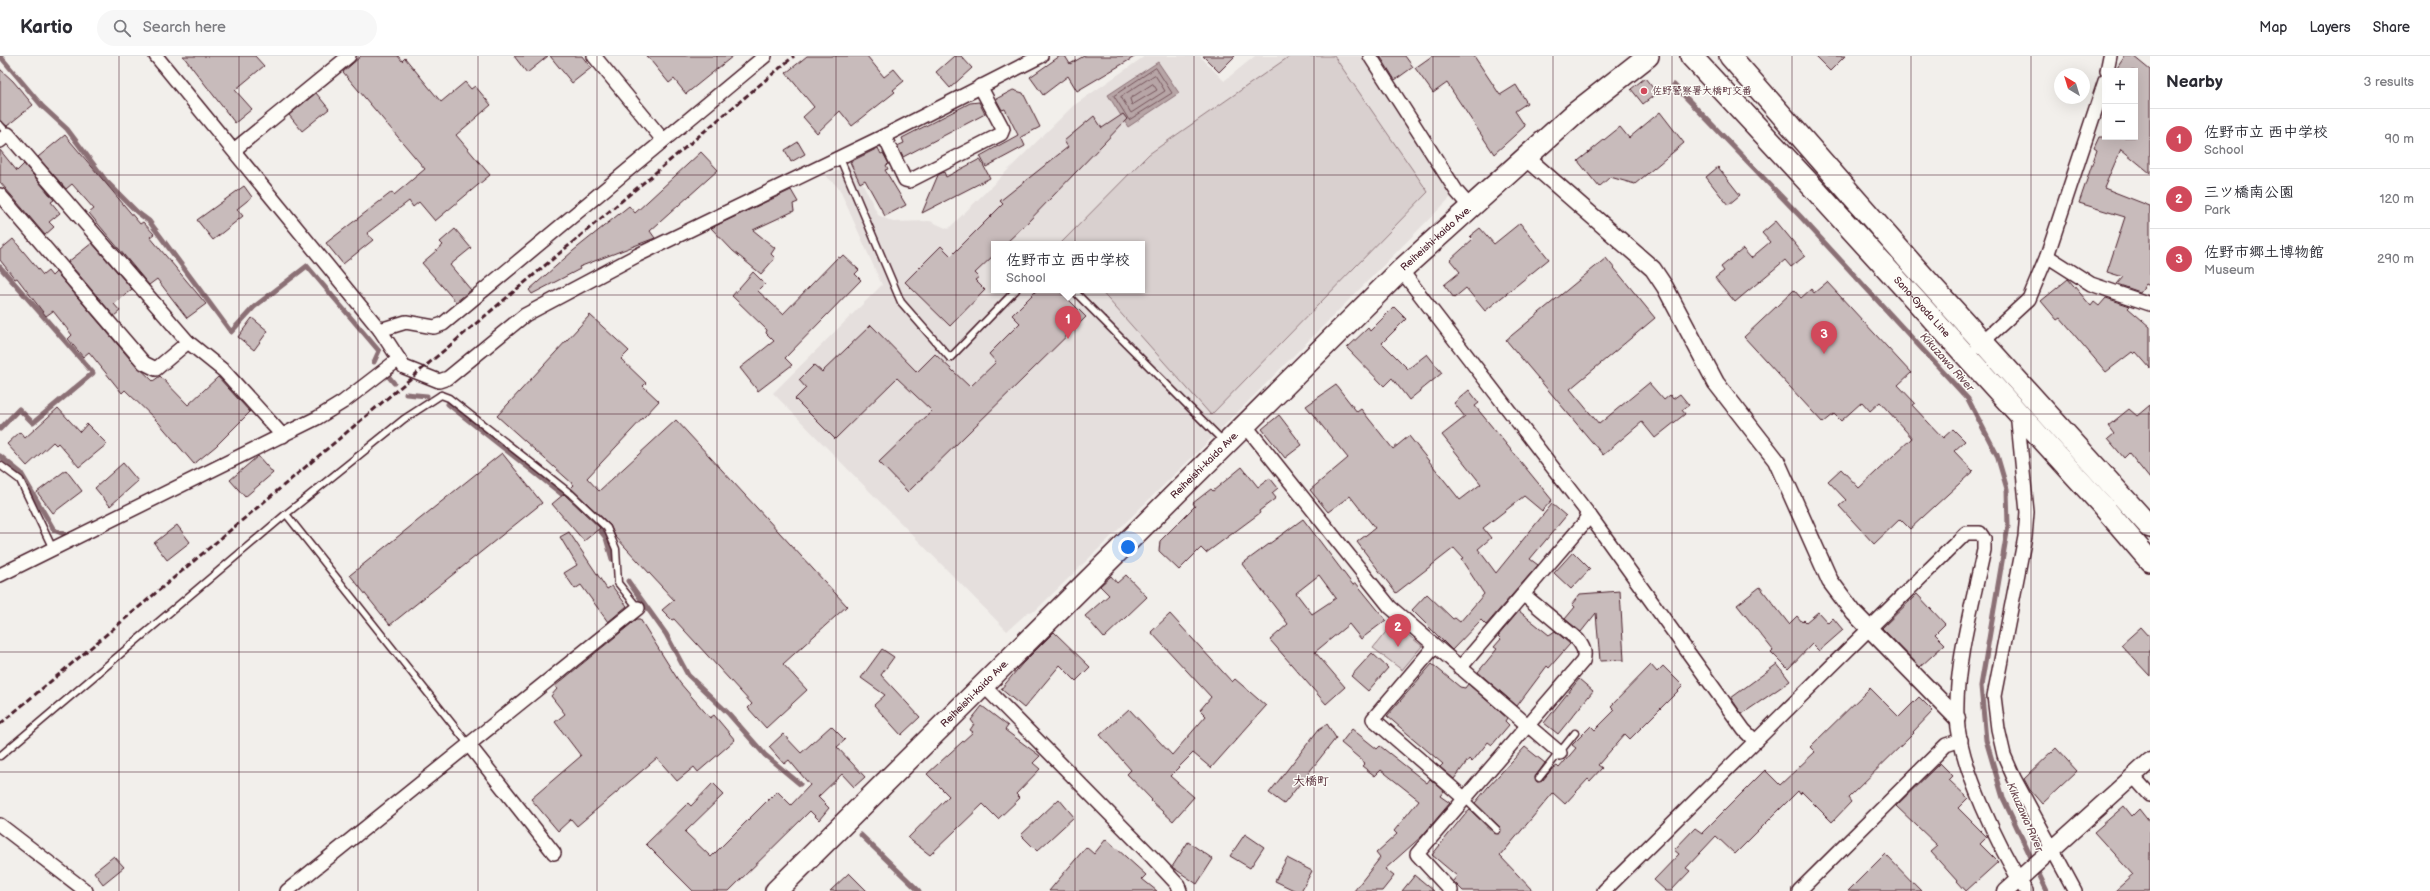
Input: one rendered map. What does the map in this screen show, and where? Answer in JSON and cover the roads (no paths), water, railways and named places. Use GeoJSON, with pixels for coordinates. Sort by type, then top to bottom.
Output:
{"type":"FeatureCollection","features":[{"type":"Feature","properties":{"kind":"main road","name":"Reiheishi-kaido Ave."},"geometry":{"type":"LineString","coordinates":[[776,891],[1401,270],[1574,114],[1648,56]]}},
{"type":"Feature","properties":{"kind":"main road","name":"Sano-Gyoda Line"},"geometry":{"type":"LineString","coordinates":[[1691,56],[1810,183],[2150,561]]}},
{"type":"Feature","properties":{"kind":"main road"},"geometry":{"type":"LineString","coordinates":[[1730,56],[1982,342],[2150,527]]}},
{"type":"Feature","properties":{"kind":"street"},"geometry":{"type":"LineString","coordinates":[[156,56],[380,330],[404,367],[439,381],[448,378],[525,315],[638,255],[839,156],[884,136],[1041,56]]}},
{"type":"Feature","properties":{"kind":"street"},"geometry":{"type":"LineString","coordinates":[[234,150],[350,56]]}},
{"type":"Feature","properties":{"kind":"street"},"geometry":{"type":"LineString","coordinates":[[594,56],[663,140]]}},
{"type":"Feature","properties":{"kind":"street"},"geometry":{"type":"LineString","coordinates":[[380,330],[406,322],[434,327],[443,324],[765,56]]}},
{"type":"Feature","properties":{"kind":"street"},"geometry":{"type":"LineString","coordinates":[[1370,56],[1457,192],[1470,207]]}},
{"type":"Feature","properties":{"kind":"street"},"geometry":{"type":"LineString","coordinates":[[2108,68],[2110,56]]}},
{"type":"Feature","properties":{"kind":"street"},"geometry":{"type":"LineString","coordinates":[[884,136],[905,180],[909,181],[1001,134],[1003,129],[980,86]]}},
{"type":"Feature","properties":{"kind":"street"},"geometry":{"type":"LineString","coordinates":[[1966,357],[2029,299],[2047,256],[2102,91]]}},
{"type":"Feature","properties":{"kind":"street"},"geometry":{"type":"LineString","coordinates":[[3,133],[188,342],[224,372],[283,436]]}},
{"type":"Feature","properties":{"kind":"street"},"geometry":{"type":"LineString","coordinates":[[1525,157],[1541,173],[1638,255],[1660,278],[1716,382],[1783,472],[1830,581],[1869,629],[1957,718]]}},
{"type":"Feature","properties":{"kind":"street"},"geometry":{"type":"LineString","coordinates":[[0,195],[144,363],[156,369],[188,342]]}},
{"type":"Feature","properties":{"kind":"street"},"geometry":{"type":"LineString","coordinates":[[2047,256],[2091,284],[2150,304]]}},
{"type":"Feature","properties":{"kind":"street"},"geometry":{"type":"LineString","coordinates":[[1401,270],[1590,516],[1744,730],[1755,741]]}},
{"type":"Feature","properties":{"kind":"street"},"geometry":{"type":"LineString","coordinates":[[0,575],[283,436],[343,402],[399,359]]}},
{"type":"Feature","properties":{"kind":"street"},"geometry":{"type":"LineString","coordinates":[[2017,412],[2027,512],[2025,537],[1994,696],[2004,755],[2048,852],[2075,891]]}},
{"type":"Feature","properties":{"kind":"street"},"geometry":{"type":"LineString","coordinates":[[1245,425],[1390,607],[1560,753]]}},
{"type":"Feature","properties":{"kind":"street"},"geometry":{"type":"LineString","coordinates":[[1460,668],[1590,516]]}},
{"type":"Feature","properties":{"kind":"street"},"geometry":{"type":"LineString","coordinates":[[1604,891],[1966,533],[1980,532],[1984,538],[1984,550],[1967,630],[1957,718],[1970,777],[2023,881]]}},
{"type":"Feature","properties":{"kind":"street"},"geometry":{"type":"LineString","coordinates":[[1452,891],[1417,854],[1583,661],[1585,655],[1583,647],[1578,640],[1524,595]]}},
{"type":"Feature","properties":{"kind":"street"},"geometry":{"type":"LineString","coordinates":[[286,891],[638,608]]}},
{"type":"Feature","properties":{"kind":"street"},"geometry":{"type":"LineString","coordinates":[[1435,646],[1373,719],[1465,799]]}},
{"type":"Feature","properties":{"kind":"street"},"geometry":{"type":"LineString","coordinates":[[983,685],[1152,857],[1178,886],[1180,891]]}},
{"type":"Feature","properties":{"kind":"street"},"geometry":{"type":"LineString","coordinates":[[1799,891],[1946,745],[1961,740]]}},
{"type":"Feature","properties":{"kind":"street"},"geometry":{"type":"LineString","coordinates":[[469,745],[554,853]]}},
{"type":"Feature","properties":{"kind":"street"},"geometry":{"type":"LineString","coordinates":[[2006,891],[2023,881],[2048,852],[2150,761]]}},
{"type":"Feature","properties":{"kind":"street"},"geometry":{"type":"LineString","coordinates":[[2133,776],[2150,795]]}},
{"type":"Feature","properties":{"kind":"street"},"geometry":{"type":"LineString","coordinates":[[0,825],[86,891]]}},
{"type":"Feature","properties":{"kind":"lane"},"geometry":{"type":"LineString","coordinates":[[839,156],[901,302],[950,358],[1013,293]]}},
{"type":"Feature","properties":{"kind":"lane"},"geometry":{"type":"LineString","coordinates":[[1076,293],[1226,444]]}},
{"type":"Feature","properties":{"kind":"lane"},"geometry":{"type":"LineString","coordinates":[[439,381],[441,394]]}},
{"type":"Feature","properties":{"kind":"lane"},"geometry":{"type":"LineString","coordinates":[[0,756],[286,514],[404,419],[441,394]]}},
{"type":"Feature","properties":{"kind":"lane"},"geometry":{"type":"LineString","coordinates":[[441,394],[449,398],[571,494],[607,528],[616,549],[618,582],[638,608]]}},
{"type":"Feature","properties":{"kind":"lane"},"geometry":{"type":"LineString","coordinates":[[0,465],[20,480],[53,549]]}},
{"type":"Feature","properties":{"kind":"lane"},"geometry":{"type":"LineString","coordinates":[[286,514],[469,745]]}},
{"type":"Feature","properties":{"kind":"lane"},"geometry":{"type":"LineString","coordinates":[[1539,778],[1575,733]]}},
{"type":"Feature","properties":{"kind":"lane"},"geometry":{"type":"LineString","coordinates":[[1465,799],[1497,830]]}},
{"type":"Feature","properties":{"kind":"water"},"geometry":{"type":"Polygon","coordinates":[[[1158,62],[1179,93],[1128,127],[1108,95],[1158,62]]]}},
{"type":"Feature","properties":{"kind":"waterway"},"geometry":{"type":"LineString","coordinates":[[0,56],[42,106],[67,129],[106,181],[137,212],[149,221],[231,332],[254,307],[307,266],[379,351],[374,362]]}},
{"type":"Feature","properties":{"kind":"waterway","name":"Kikuzawa River"},"geometry":{"type":"LineString","coordinates":[[1674,85],[1800,216],[1968,399],[1997,455],[2007,489],[2008,526],[1981,686],[1986,740],[2003,798],[2047,891]]}},
{"type":"Feature","properties":{"kind":"waterway"},"geometry":{"type":"LineString","coordinates":[[0,267],[93,373],[33,423],[19,409],[0,429]]}},
{"type":"Feature","properties":{"kind":"waterway"},"geometry":{"type":"LineString","coordinates":[[389,377],[394,383]]}},
{"type":"Feature","properties":{"kind":"waterway"},"geometry":{"type":"LineString","coordinates":[[406,394],[427,396]]}},
{"type":"Feature","properties":{"kind":"waterway"},"geometry":{"type":"LineString","coordinates":[[448,404],[568,499]]}},
{"type":"Feature","properties":{"kind":"waterway"},"geometry":{"type":"LineString","coordinates":[[0,456],[21,473],[54,530],[64,534]]}},
{"type":"Feature","properties":{"kind":"waterway"},"geometry":{"type":"LineString","coordinates":[[596,525],[606,538],[612,559]]}},
{"type":"Feature","properties":{"kind":"waterway"},"geometry":{"type":"LineString","coordinates":[[628,581],[666,634],[688,675],[729,714],[765,755],[800,784]]}},
{"type":"Feature","properties":{"kind":"waterway"},"geometry":{"type":"LineString","coordinates":[[861,835],[919,891]]}},
{"type":"Feature","properties":{"kind":"railway"},"geometry":{"type":"LineString","coordinates":[[0,724],[794,56]]}},
{"type":"Feature","properties":{"kind":"place","name":"佐野警察署大橋町交番"},"geometry":{"type":"Point","coordinates":[1644,91]}},
{"type":"Feature","properties":{"kind":"place","name":"佐野市立 西中学校"},"geometry":{"type":"Point","coordinates":[1068,339]}},
{"type":"Feature","properties":{"kind":"place","name":"佐野市郷土博物館"},"geometry":{"type":"Point","coordinates":[1824,354]}},
{"type":"Feature","properties":{"kind":"place","name":"三ツ橋南公園"},"geometry":{"type":"Point","coordinates":[1398,647]}},
{"type":"Feature","properties":{"kind":"district","name":"大橋町"},"geometry":{"type":"Point","coordinates":[1311,781]}}]}
